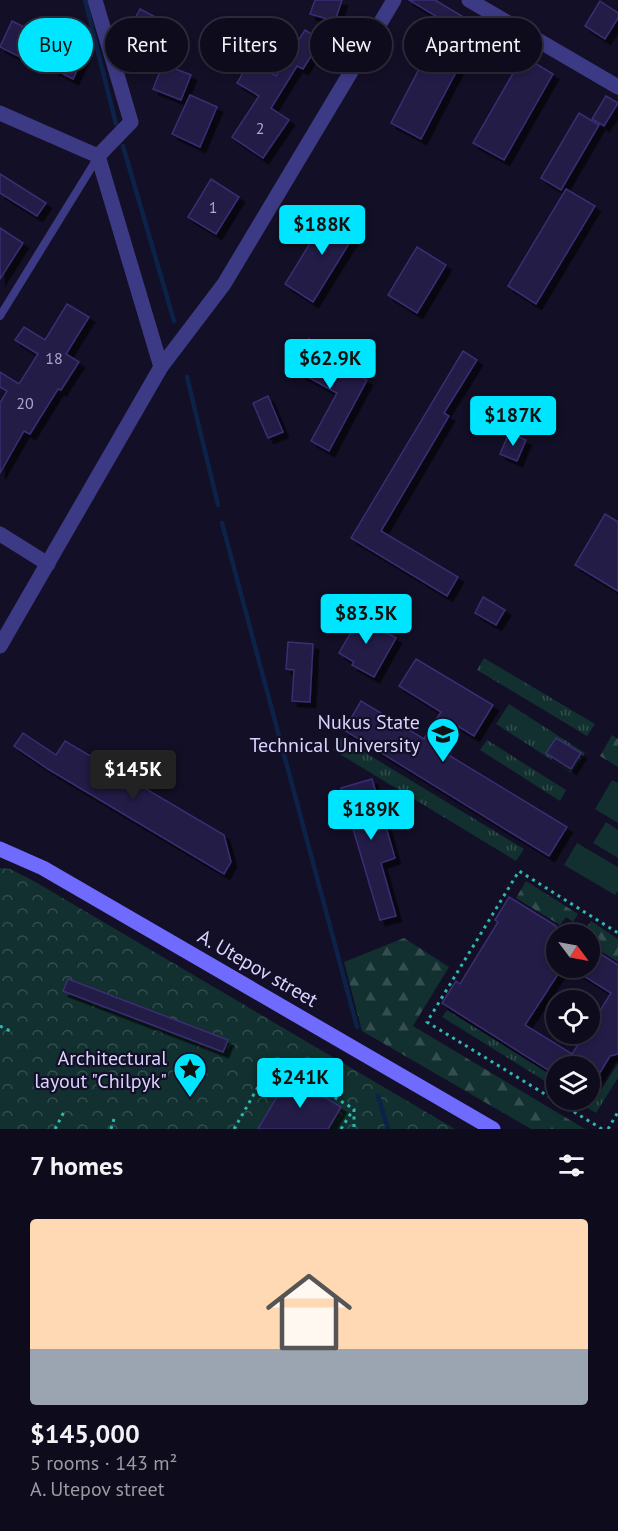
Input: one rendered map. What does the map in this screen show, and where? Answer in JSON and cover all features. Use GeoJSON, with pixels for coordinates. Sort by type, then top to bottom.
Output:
{"type":"FeatureCollection","features":[{"type":"Feature","properties":{"kind":"main road","name":"A. Utepov street"},"geometry":{"type":"LineString","coordinates":[[0,849],[43,868],[493,1129]]}},
{"type":"Feature","properties":{"kind":"street"},"geometry":{"type":"LineString","coordinates":[[95,0],[131,123],[98,156]]}},
{"type":"Feature","properties":{"kind":"street"},"geometry":{"type":"LineString","coordinates":[[0,646],[161,367],[224,284],[394,0]]}},
{"type":"Feature","properties":{"kind":"street"},"geometry":{"type":"LineString","coordinates":[[469,0],[618,87]]}},
{"type":"Feature","properties":{"kind":"street"},"geometry":{"type":"LineString","coordinates":[[0,113],[98,156],[161,367]]}},
{"type":"Feature","properties":{"kind":"street"},"geometry":{"type":"LineString","coordinates":[[0,534],[48,564]]}},
{"type":"Feature","properties":{"kind":"lane"},"geometry":{"type":"LineString","coordinates":[[0,316],[98,156]]}},
{"type":"Feature","properties":{"kind":"path"},"geometry":{"type":"LineString","coordinates":[[602,1129],[427,1022],[519,871],[618,933]]}},
{"type":"Feature","properties":{"kind":"path"},"geometry":{"type":"LineString","coordinates":[[0,1026],[12,1032]]}},
{"type":"Feature","properties":{"kind":"path"},"geometry":{"type":"LineString","coordinates":[[234,1129],[273,1061],[354,1109]]}},
{"type":"Feature","properties":{"kind":"path"},"geometry":{"type":"LineString","coordinates":[[341,1129],[354,1109]]}},
{"type":"Feature","properties":{"kind":"path"},"geometry":{"type":"LineString","coordinates":[[354,1109],[354,1129]]}},
{"type":"Feature","properties":{"kind":"path"},"geometry":{"type":"LineString","coordinates":[[55,1129],[65,1110]]}},
{"type":"Feature","properties":{"kind":"path"},"geometry":{"type":"LineString","coordinates":[[608,1129],[618,1112]]}},
{"type":"Feature","properties":{"kind":"path"},"geometry":{"type":"LineString","coordinates":[[111,1129],[114,1119]]}},
{"type":"Feature","properties":{"kind":"green space"},"geometry":{"type":"Polygon","coordinates":[[[484,658],[595,724],[587,736],[477,670],[484,658]]]}},
{"type":"Feature","properties":{"kind":"green space"},"geometry":{"type":"Polygon","coordinates":[[[509,704],[585,753],[572,773],[496,724],[509,704]]]}},
{"type":"Feature","properties":{"kind":"green space"},"geometry":{"type":"Polygon","coordinates":[[[612,735],[618,739],[618,767],[600,756],[612,735]]]}},
{"type":"Feature","properties":{"kind":"green space"},"geometry":{"type":"Polygon","coordinates":[[[341,738],[524,849],[516,861],[333,750],[341,738]]]}},
{"type":"Feature","properties":{"kind":"green space"},"geometry":{"type":"Polygon","coordinates":[[[487,740],[566,790],[560,801],[480,750],[487,740]]]}},
{"type":"Feature","properties":{"kind":"green space"},"geometry":{"type":"Polygon","coordinates":[[[612,780],[618,783],[618,823],[595,809],[612,780]]]}},
{"type":"Feature","properties":{"kind":"green space"},"geometry":{"type":"Polygon","coordinates":[[[606,822],[618,830],[618,858],[593,843],[606,822]]]}},
{"type":"Feature","properties":{"kind":"green space"},"geometry":{"type":"Polygon","coordinates":[[[577,843],[618,867],[618,891],[615,895],[564,865],[577,843]]]}},
{"type":"Feature","properties":{"kind":"green space"},"geometry":{"type":"Polygon","coordinates":[[[0,868],[10,869],[32,880],[455,1129],[0,1129],[0,868]]]}},
{"type":"Feature","properties":{"kind":"green space"},"geometry":{"type":"Polygon","coordinates":[[[526,881],[578,914],[573,922],[566,917],[558,924],[516,898],[526,881]]]}},
{"type":"Feature","properties":{"kind":"green space"},"geometry":{"type":"Polygon","coordinates":[[[600,927],[618,939],[618,962],[600,950],[600,927]]]}},
{"type":"Feature","properties":{"kind":"green space"},"geometry":{"type":"Polygon","coordinates":[[[404,938],[449,967],[413,1026],[546,1106],[546,1110],[553,1110],[585,1129],[531,1129],[362,1031],[344,962],[404,938]]]}},
{"type":"Feature","properties":{"kind":"green space"},"geometry":{"type":"Polygon","coordinates":[[[447,1010],[546,1072],[546,1082],[442,1017],[447,1010]]]}},
{"type":"Feature","properties":{"kind":"green space"},"geometry":{"type":"Polygon","coordinates":[[[618,1063],[618,1078],[600,1107],[600,1092],[618,1063]]]}},
{"type":"Feature","properties":{"kind":"building"},"geometry":{"type":"Polygon","coordinates":[[[315,0],[342,0],[336,18],[310,14],[315,0]]]}},
{"type":"Feature","properties":{"kind":"building"},"geometry":{"type":"Polygon","coordinates":[[[409,0],[435,0],[465,18],[439,18],[409,0]]]}},
{"type":"Feature","properties":{"kind":"building"},"geometry":{"type":"Polygon","coordinates":[[[600,1],[618,13],[618,18],[605,39],[585,26],[600,1]]]}},
{"type":"Feature","properties":{"kind":"building"},"geometry":{"type":"Polygon","coordinates":[[[140,9],[157,18],[135,18],[140,9]]]}},
{"type":"Feature","properties":{"kind":"building"},"geometry":{"type":"Polygon","coordinates":[[[12,21],[18,24],[18,56],[0,47],[12,21]]]}},
{"type":"Feature","properties":{"kind":"building"},"geometry":{"type":"Polygon","coordinates":[[[305,30],[310,33],[310,58],[303,69],[298,66],[298,41],[305,30]]]}},
{"type":"Feature","properties":{"kind":"building"},"geometry":{"type":"Polygon","coordinates":[[[542,67],[553,74],[504,160],[473,143],[514,72],[542,72],[542,67]]]}},
{"type":"Feature","properties":{"kind":"building"},"geometry":{"type":"Polygon","coordinates":[[[59,72],[76,72],[73,79],[59,72]]]}},
{"type":"Feature","properties":{"kind":"building"},"geometry":{"type":"Polygon","coordinates":[[[160,72],[183,72],[191,75],[181,100],[153,89],[160,72]]]}},
{"type":"Feature","properties":{"kind":"building"},"geometry":{"type":"Polygon","coordinates":[[[244,72],[270,72],[276,76],[279,72],[293,72],[271,108],[289,120],[263,158],[232,137],[259,96],[237,83],[244,72]]]}},
{"type":"Feature","properties":{"kind":"building"},"geometry":{"type":"Polygon","coordinates":[[[418,72],[456,72],[421,139],[391,123],[418,72]]]}},
{"type":"Feature","properties":{"kind":"building"},"geometry":{"type":"Polygon","coordinates":[[[190,95],[217,107],[200,147],[172,134],[190,95]]]}},
{"type":"Feature","properties":{"kind":"building"},"geometry":{"type":"Polygon","coordinates":[[[606,96],[618,103],[604,126],[592,119],[606,96]]]}},
{"type":"Feature","properties":{"kind":"building"},"geometry":{"type":"Polygon","coordinates":[[[579,113],[599,125],[561,190],[541,178],[579,113]]]}},
{"type":"Feature","properties":{"kind":"building"},"geometry":{"type":"Polygon","coordinates":[[[0,174],[46,203],[37,216],[0,193],[0,174]]]}},
{"type":"Feature","properties":{"kind":"building"},"geometry":{"type":"Polygon","coordinates":[[[211,179],[239,197],[216,234],[188,217],[211,179]]]}},
{"type":"Feature","properties":{"kind":"building"},"geometry":{"type":"Polygon","coordinates":[[[566,189],[595,206],[536,304],[508,286],[566,189]]]}},
{"type":"Feature","properties":{"kind":"building"},"geometry":{"type":"Polygon","coordinates":[[[330,211],[358,229],[313,302],[285,284],[330,211]]]}},
{"type":"Feature","properties":{"kind":"building"},"geometry":{"type":"Polygon","coordinates":[[[0,228],[23,243],[0,279],[0,228]]]}},
{"type":"Feature","properties":{"kind":"building"},"geometry":{"type":"Polygon","coordinates":[[[417,247],[446,265],[417,313],[388,295],[417,247]]]}},
{"type":"Feature","properties":{"kind":"building"},"geometry":{"type":"Polygon","coordinates":[[[67,304],[89,317],[66,354],[79,362],[61,390],[58,389],[30,434],[24,431],[0,473],[0,403],[7,391],[0,387],[0,372],[19,384],[38,354],[15,340],[24,327],[45,340],[67,304]]]}},
{"type":"Feature","properties":{"kind":"building"},"geometry":{"type":"Polygon","coordinates":[[[309,339],[332,352],[329,359],[367,380],[329,451],[311,441],[337,393],[293,369],[309,339]]]}},
{"type":"Feature","properties":{"kind":"building"},"geometry":{"type":"Polygon","coordinates":[[[463,351],[477,360],[444,413],[449,416],[381,531],[458,577],[447,596],[351,538],[463,351]]]}},
{"type":"Feature","properties":{"kind":"building"},"geometry":{"type":"Polygon","coordinates":[[[268,396],[283,432],[268,438],[253,403],[268,396]]]}},
{"type":"Feature","properties":{"kind":"building"},"geometry":{"type":"Polygon","coordinates":[[[509,433],[526,440],[517,461],[500,454],[509,433]]]}},
{"type":"Feature","properties":{"kind":"building"},"geometry":{"type":"Polygon","coordinates":[[[605,514],[618,522],[618,591],[575,565],[605,514]]]}},
{"type":"Feature","properties":{"kind":"building"},"geometry":{"type":"Polygon","coordinates":[[[483,597],[505,610],[496,625],[475,613],[483,597]]]}},
{"type":"Feature","properties":{"kind":"building"},"geometry":{"type":"Polygon","coordinates":[[[354,614],[396,638],[374,677],[352,665],[354,662],[339,653],[351,632],[345,629],[354,614]]]}},
{"type":"Feature","properties":{"kind":"building"},"geometry":{"type":"Polygon","coordinates":[[[288,642],[313,644],[310,702],[292,701],[294,670],[286,669],[288,642]]]}},
{"type":"Feature","properties":{"kind":"building"},"geometry":{"type":"Polygon","coordinates":[[[416,659],[493,705],[474,736],[453,723],[437,748],[567,827],[549,856],[344,730],[361,701],[424,739],[441,712],[399,686],[416,659]]]}},
{"type":"Feature","properties":{"kind":"building"},"geometry":{"type":"Polygon","coordinates":[[[23,733],[56,755],[65,741],[224,835],[231,862],[224,874],[48,769],[14,746],[23,733]]]}},
{"type":"Feature","properties":{"kind":"building"},"geometry":{"type":"Polygon","coordinates":[[[556,738],[581,753],[571,769],[546,753],[556,738]]]}},
{"type":"Feature","properties":{"kind":"building"},"geometry":{"type":"Polygon","coordinates":[[[372,779],[395,858],[381,863],[396,916],[380,920],[341,788],[372,779]]]}},
{"type":"Feature","properties":{"kind":"building"},"geometry":{"type":"Polygon","coordinates":[[[509,897],[553,924],[546,924],[546,978],[556,978],[525,1025],[546,1038],[546,1044],[556,1044],[572,1054],[578,1044],[600,1044],[600,1011],[611,993],[587,978],[600,978],[600,953],[618,965],[618,1054],[610,1056],[600,1072],[600,1056],[546,1056],[546,1069],[442,1003],[456,981],[460,984],[498,922],[495,920],[509,897]]]}},
{"type":"Feature","properties":{"kind":"building"},"geometry":{"type":"Polygon","coordinates":[[[68,979],[228,1040],[223,1052],[63,991],[68,979]]]}},
{"type":"Feature","properties":{"kind":"building"},"geometry":{"type":"Polygon","coordinates":[[[289,1076],[341,1107],[328,1129],[258,1129],[289,1076]]]}},
{"type":"Feature","properties":{"kind":"waterway"},"geometry":{"type":"LineString","coordinates":[[85,0],[116,124]]}},
{"type":"Feature","properties":{"kind":"waterway"},"geometry":{"type":"LineString","coordinates":[[123,146],[174,321]]}},
{"type":"Feature","properties":{"kind":"waterway"},"geometry":{"type":"LineString","coordinates":[[187,377],[218,505]]}},
{"type":"Feature","properties":{"kind":"waterway"},"geometry":{"type":"LineString","coordinates":[[222,523],[357,1027]]}},
{"type":"Feature","properties":{"kind":"waterway"},"geometry":{"type":"LineString","coordinates":[[378,1096],[388,1129]]}},
{"type":"Feature","properties":{"kind":"place","name":"Nukus State Technical University"},"geometry":{"type":"Point","coordinates":[443,763]}},
{"type":"Feature","properties":{"kind":"place","name":"Architectural layout \"Chilpyk\""},"geometry":{"type":"Point","coordinates":[190,1098]}}]}
